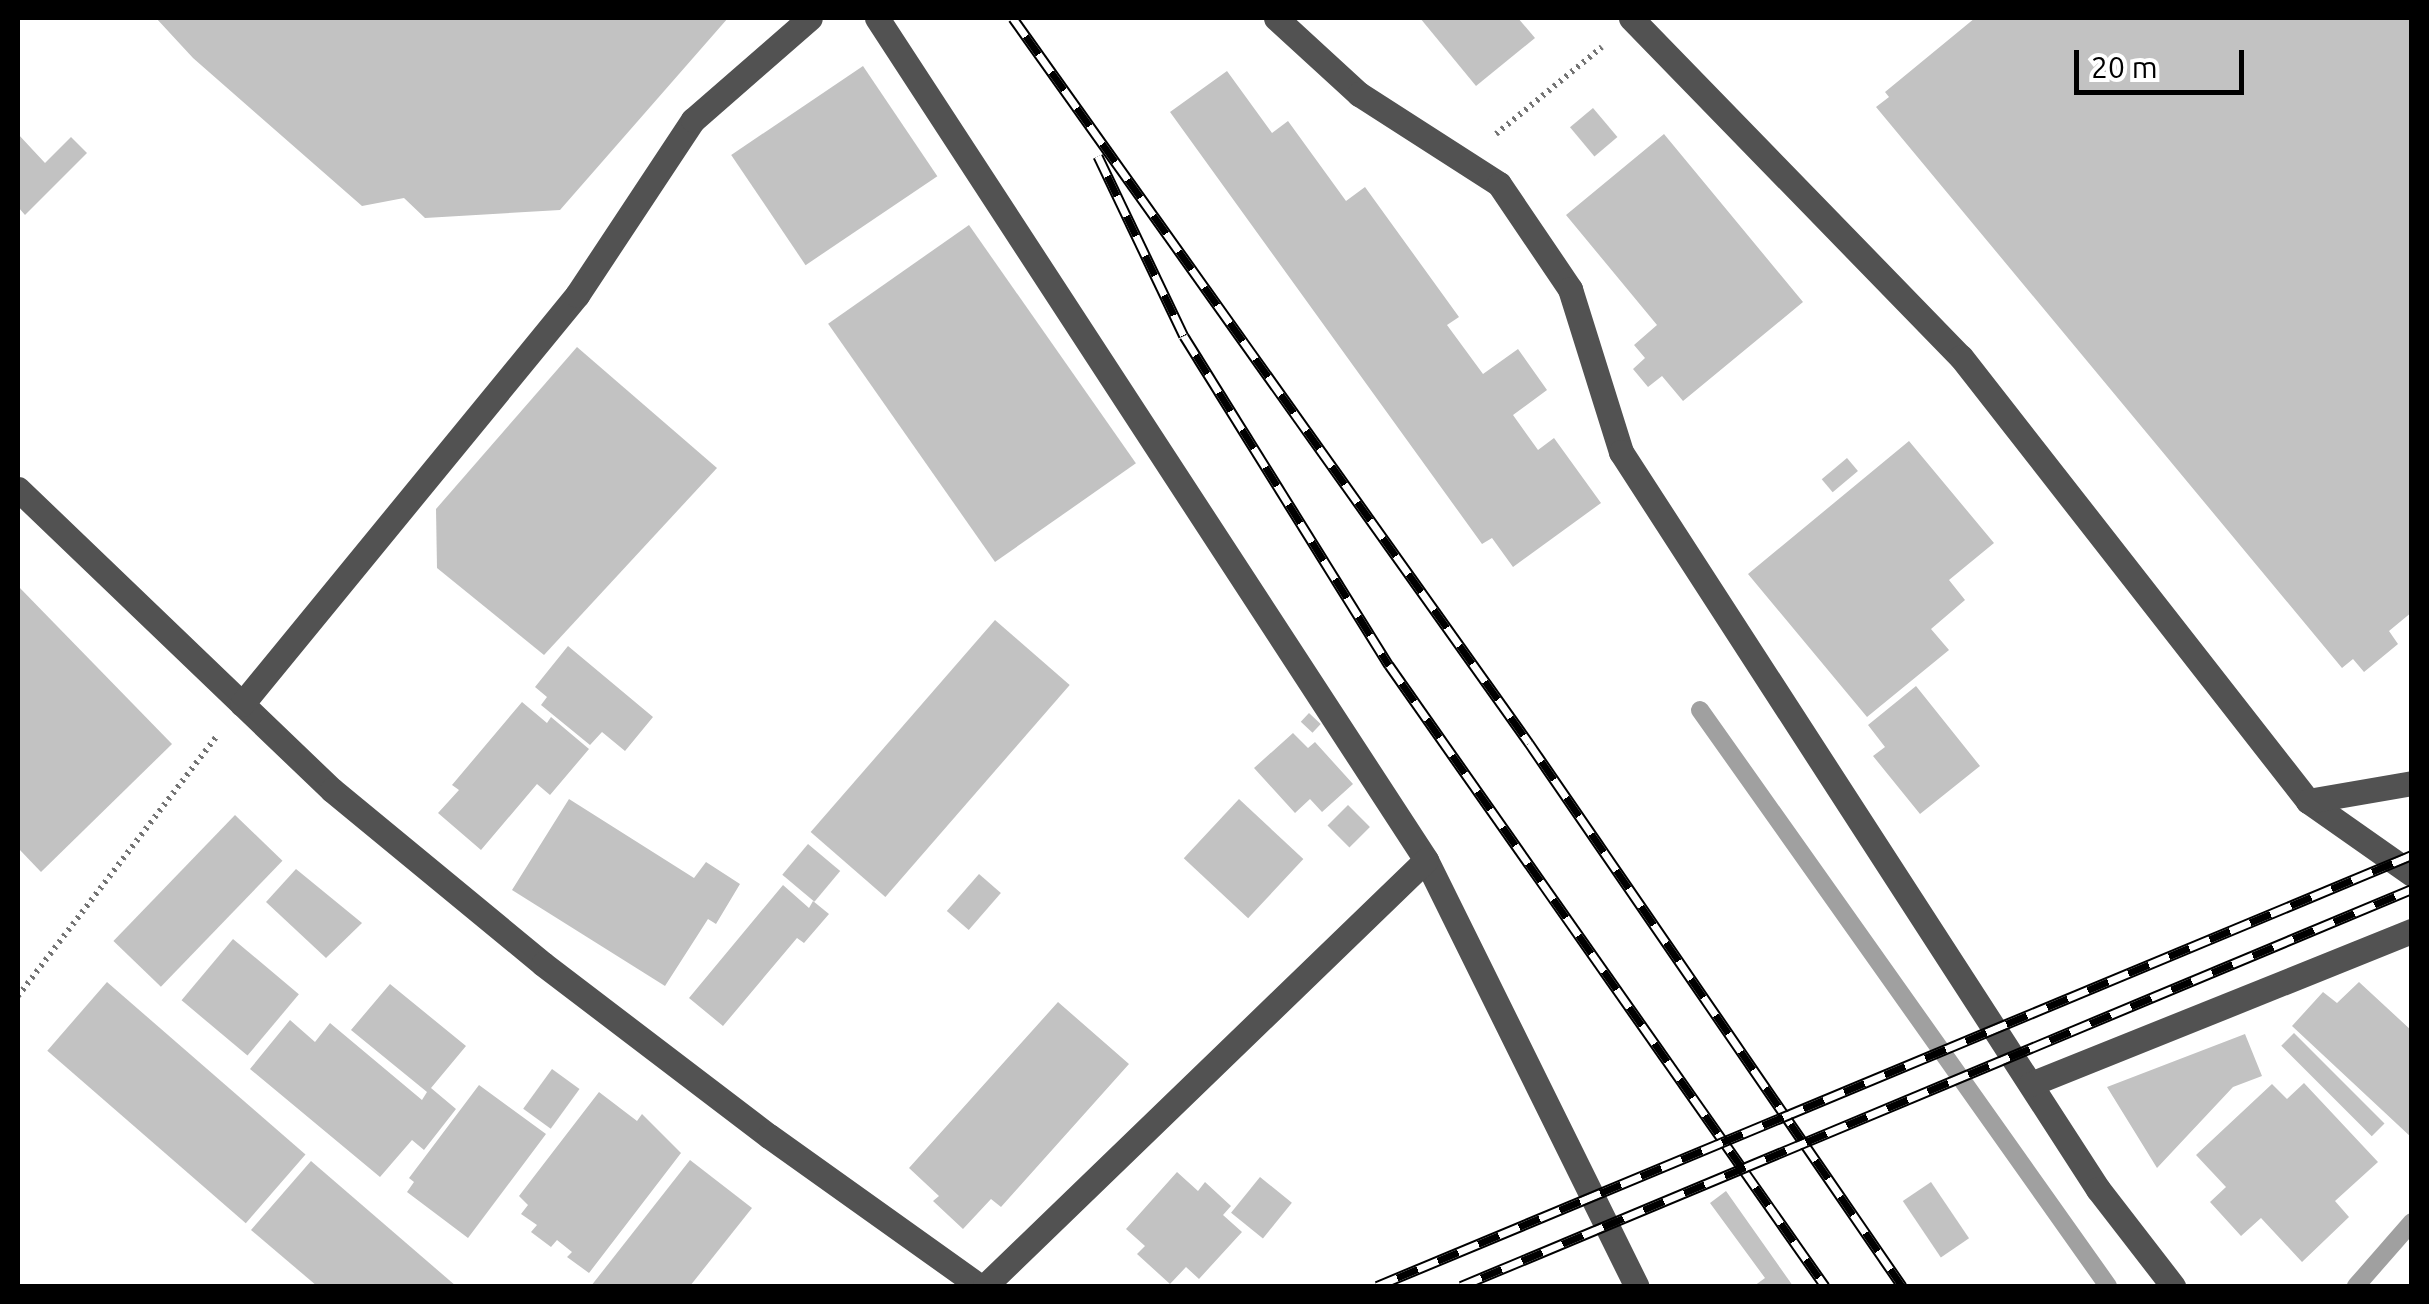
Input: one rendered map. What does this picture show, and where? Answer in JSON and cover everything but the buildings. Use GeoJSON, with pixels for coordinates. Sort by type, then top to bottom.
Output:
{"type":"FeatureCollection","features":[{"type":"Feature","properties":{"kind":"street"},"geometry":{"type":"LineString","coordinates":[[242,704],[577,295],[693,120],[810,18]]}},
{"type":"Feature","properties":{"kind":"street"},"geometry":{"type":"LineString","coordinates":[[877,18],[1426,860],[1637,1286]]}},
{"type":"Feature","properties":{"kind":"street"},"geometry":{"type":"LineString","coordinates":[[1276,18],[1359,94],[1499,184],[1570,289],[1621,452],[2098,1189],[2173,1286]]}},
{"type":"Feature","properties":{"kind":"street"},"geometry":{"type":"LineString","coordinates":[[1632,19],[1961,357],[2308,801],[2412,874]]}},
{"type":"Feature","properties":{"kind":"street"},"geometry":{"type":"LineString","coordinates":[[18,489],[332,790],[543,964],[768,1136],[982,1286],[1426,860]]}},
{"type":"Feature","properties":{"kind":"street"},"geometry":{"type":"LineString","coordinates":[[2308,801],[2412,783]]}},
{"type":"Feature","properties":{"kind":"street"},"geometry":{"type":"LineString","coordinates":[[2031,1084],[2412,932]]}},
{"type":"Feature","properties":{"kind":"path"},"geometry":{"type":"LineString","coordinates":[[1463,161],[1632,19]]}},
{"type":"Feature","properties":{"kind":"path"},"geometry":{"type":"LineString","coordinates":[[18,996],[242,704]]}},
{"type":"Feature","properties":{"kind":"waterway"},"geometry":{"type":"LineString","coordinates":[[1700,710],[2108,1286]]}},
{"type":"Feature","properties":{"kind":"waterway"},"geometry":{"type":"LineString","coordinates":[[2356,1286],[2412,1222]]}},
{"type":"Feature","properties":{"kind":"railway"},"geometry":{"type":"LineString","coordinates":[[1013,18],[1529,743],[1902,1286]]}},
{"type":"Feature","properties":{"kind":"railway"},"geometry":{"type":"LineString","coordinates":[[1098,156],[1184,336],[1389,665],[1825,1286]]}},
{"type":"Feature","properties":{"kind":"railway"},"geometry":{"type":"LineString","coordinates":[[1377,1286],[2412,855]]}},
{"type":"Feature","properties":{"kind":"railway"},"geometry":{"type":"LineString","coordinates":[[1461,1286],[2412,889]]}}]}
